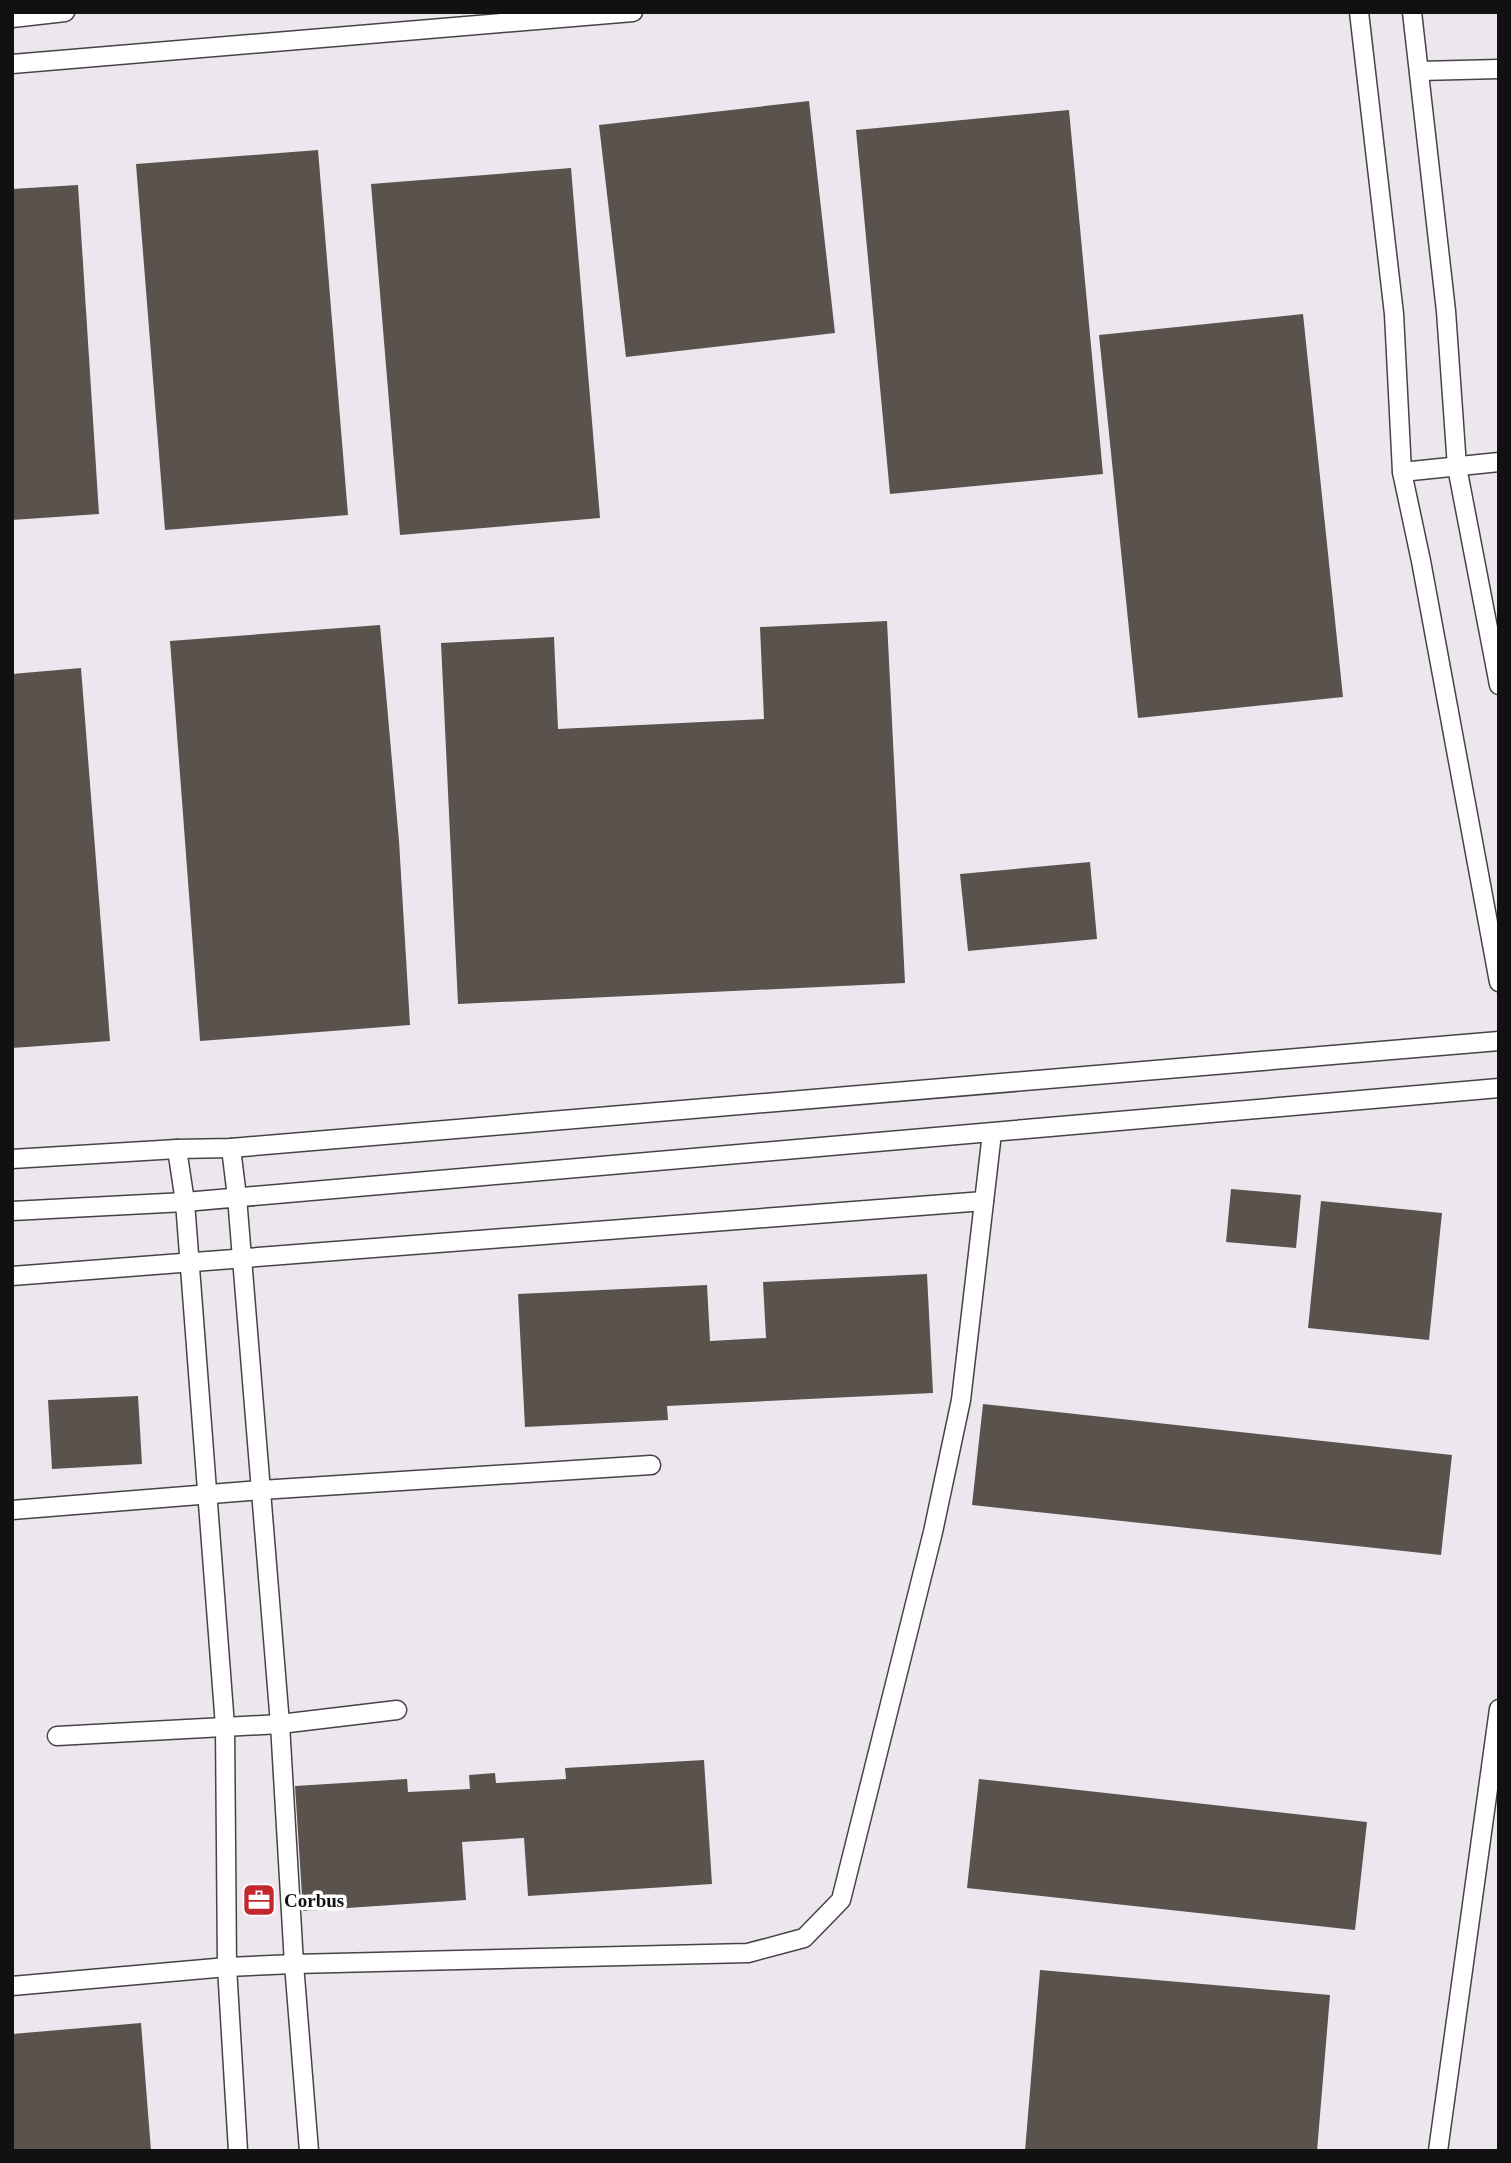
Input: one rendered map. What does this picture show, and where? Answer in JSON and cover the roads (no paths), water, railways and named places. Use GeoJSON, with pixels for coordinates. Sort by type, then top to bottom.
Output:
{"type":"FeatureCollection","features":[{"type":"Feature","properties":{"kind":"lane"},"geometry":{"type":"LineString","coordinates":[[12,18],[65,12]]}},
{"type":"Feature","properties":{"kind":"lane"},"geometry":{"type":"LineString","coordinates":[[12,64],[633,12]]}},
{"type":"Feature","properties":{"kind":"lane"},"geometry":{"type":"LineString","coordinates":[[1359,12],[1394,314],[1402,472],[1499,982]]}},
{"type":"Feature","properties":{"kind":"lane"},"geometry":{"type":"LineString","coordinates":[[1412,12],[1446,311],[1457,467],[1499,685]]}},
{"type":"Feature","properties":{"kind":"lane"},"geometry":{"type":"LineString","coordinates":[[1420,71],[1499,69]]}},
{"type":"Feature","properties":{"kind":"lane"},"geometry":{"type":"LineString","coordinates":[[1402,472],[1499,463]]}},
{"type":"Feature","properties":{"kind":"lane"},"geometry":{"type":"LineString","coordinates":[[12,1159],[231,1148],[1499,1041]]}},
{"type":"Feature","properties":{"kind":"lane"},"geometry":{"type":"LineString","coordinates":[[12,1211],[185,1202],[1499,1088]]}},
{"type":"Feature","properties":{"kind":"lane"},"geometry":{"type":"LineString","coordinates":[[12,1986],[227,1967],[748,1953],[804,1938],[841,1900],[930,1545],[961,1399],[992,1133]]}},
{"type":"Feature","properties":{"kind":"lane"},"geometry":{"type":"LineString","coordinates":[[231,1148],[280,1724],[294,1964],[309,2151]]}},
{"type":"Feature","properties":{"kind":"lane"},"geometry":{"type":"LineString","coordinates":[[177,1149],[185,1202],[225,1726],[227,1967],[238,2151]]}},
{"type":"Feature","properties":{"kind":"lane"},"geometry":{"type":"LineString","coordinates":[[12,1276],[984,1201]]}},
{"type":"Feature","properties":{"kind":"lane"},"geometry":{"type":"LineString","coordinates":[[12,1510],[261,1490],[651,1465]]}},
{"type":"Feature","properties":{"kind":"lane"},"geometry":{"type":"LineString","coordinates":[[1438,2151],[1499,1709]]}},
{"type":"Feature","properties":{"kind":"lane"},"geometry":{"type":"LineString","coordinates":[[57,1736],[280,1724],[397,1710]]}},
{"type":"Feature","properties":{"kind":"place","name":"Corbus"},"geometry":{"type":"Point","coordinates":[259,1900]}}]}
